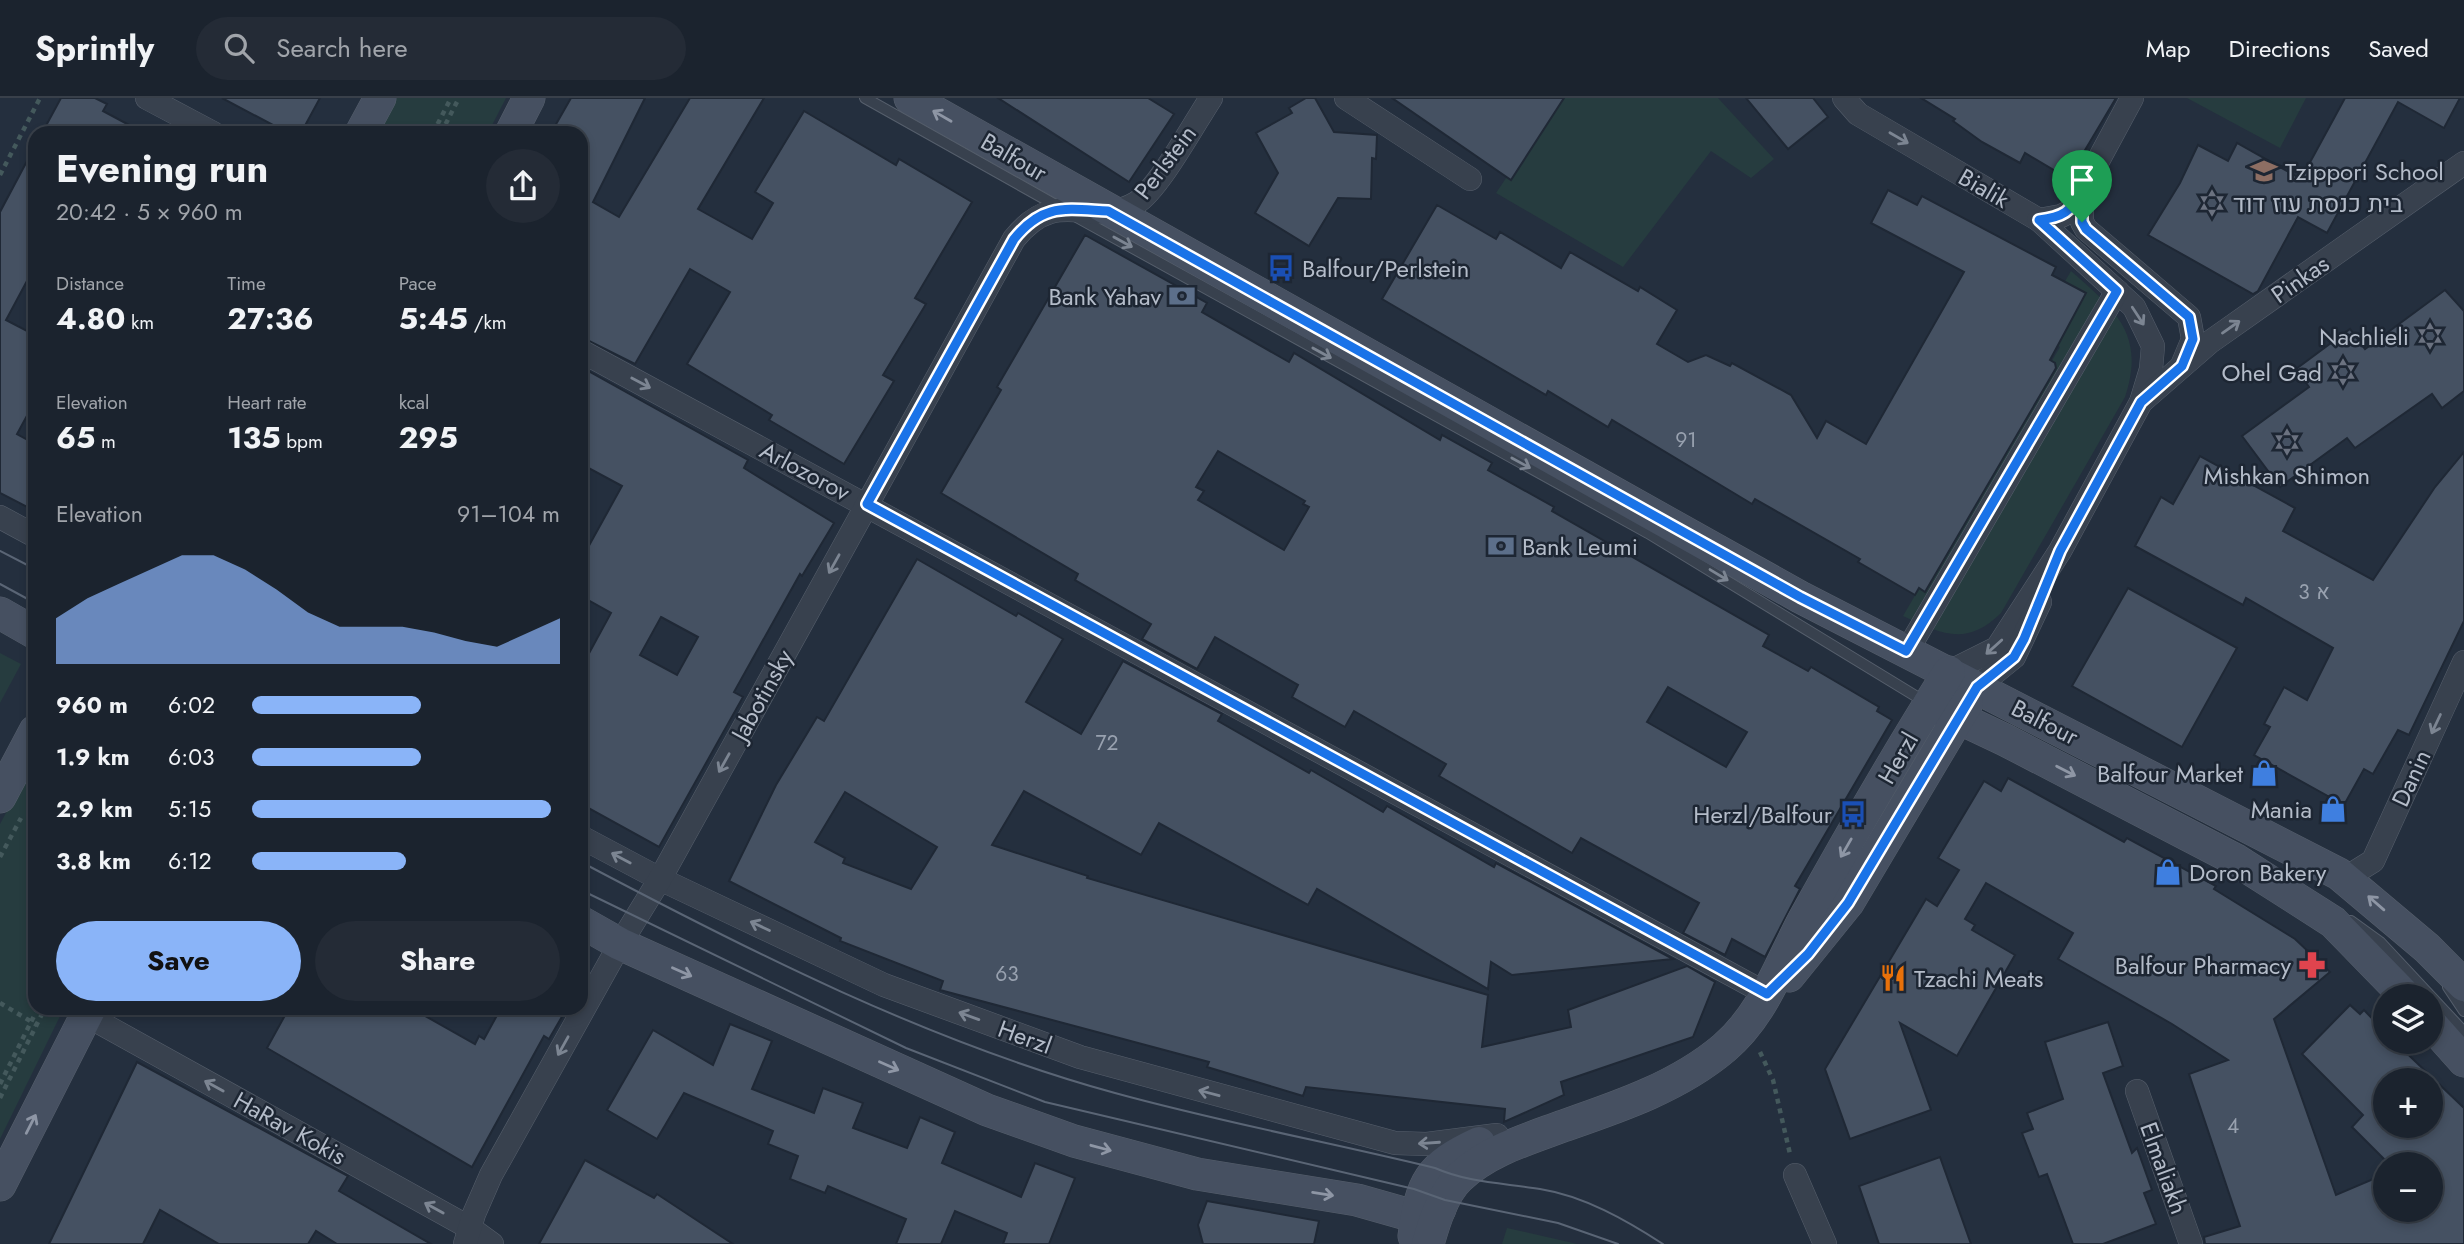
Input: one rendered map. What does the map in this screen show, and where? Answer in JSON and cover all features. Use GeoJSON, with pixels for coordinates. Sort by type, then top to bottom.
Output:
{"type":"FeatureCollection","features":[{"type":"Feature","properties":{"kind":"street"},"geometry":{"type":"LineString","coordinates":[[147,98],[200,126]]}},
{"type":"Feature","properties":{"kind":"street"},"geometry":{"type":"LineString","coordinates":[[365,126],[380,98]]}},
{"type":"Feature","properties":{"kind":"street"},"geometry":{"type":"LineString","coordinates":[[515,126],[529,98]]}},
{"type":"Feature","properties":{"kind":"street","name":"Balfour"},"geometry":{"type":"LineString","coordinates":[[910,98],[1787,590],[2339,874],[2427,948],[2464,985]]}},
{"type":"Feature","properties":{"kind":"street","name":"Perlstein"},"geometry":{"type":"LineString","coordinates":[[1108,211],[1131,206],[1147,194],[1211,98]]}},
{"type":"Feature","properties":{"kind":"street"},"geometry":{"type":"LineString","coordinates":[[1346,98],[1470,179]]}},
{"type":"Feature","properties":{"kind":"street","name":"Bialik"},"geometry":{"type":"LineString","coordinates":[[1844,98],[1858,114],[2039,220],[2117,291],[2140,316],[2153,346],[2151,369],[2141,402]]}},
{"type":"Feature","properties":{"kind":"street"},"geometry":{"type":"LineString","coordinates":[[2039,220],[2061,216],[2071,211],[2132,98]]}},
{"type":"Feature","properties":{"kind":"street","name":"Pinkas"},"geometry":{"type":"LineString","coordinates":[[2141,402],[2210,342],[2464,163]]}},
{"type":"Feature","properties":{"kind":"street"},"geometry":{"type":"LineString","coordinates":[[2082,190],[2082,222],[2086,229],[2189,317],[2193,339],[2182,366]]}},
{"type":"Feature","properties":{"kind":"street","name":"Jabotinsky"},"geometry":{"type":"LineString","coordinates":[[588,1001],[660,879],[1014,239],[1029,220],[1045,212],[1063,209],[1108,211]]}},
{"type":"Feature","properties":{"kind":"street"},"geometry":{"type":"LineString","coordinates":[[1906,651],[2117,291]]}},
{"type":"Feature","properties":{"kind":"street","name":"Arlozorov"},"geometry":{"type":"LineString","coordinates":[[588,355],[1767,994]]}},
{"type":"Feature","properties":{"kind":"street","name":"Herzl"},"geometry":{"type":"LineString","coordinates":[[1425,1229],[1458,1179],[1483,1159],[1632,1102],[1723,1049],[1747,1026],[1767,994],[1804,920],[1949,672],[1997,648],[2060,551],[2141,402]]}},
{"type":"Feature","properties":{"kind":"street"},"geometry":{"type":"LineString","coordinates":[[0,517],[28,532]]}},
{"type":"Feature","properties":{"kind":"street","name":"Herzl"},"geometry":{"type":"LineString","coordinates":[[1767,994],[1808,954],[1848,903],[1977,687],[2014,657],[2060,551]]}},
{"type":"Feature","properties":{"kind":"street"},"geometry":{"type":"LineString","coordinates":[[0,613],[28,629]]}},
{"type":"Feature","properties":{"kind":"street","name":"Danin"},"geometry":{"type":"LineString","coordinates":[[2339,874],[2352,874],[2373,861],[2464,662]]}},
{"type":"Feature","properties":{"kind":"street","name":"Balfour"},"geometry":{"type":"LineString","coordinates":[[1929,704],[1957,720],[2005,740],[2236,860],[2333,922],[2393,984]]}},
{"type":"Feature","properties":{"kind":"street"},"geometry":{"type":"LineString","coordinates":[[1927,770],[1954,750],[2005,740]]}},
{"type":"Feature","properties":{"kind":"street"},"geometry":{"type":"LineString","coordinates":[[12,806],[28,755]]}},
{"type":"Feature","properties":{"kind":"street","name":"Herzl"},"geometry":{"type":"LineString","coordinates":[[588,841],[660,879],[884,985],[1080,1057],[1395,1143],[1427,1144],[1497,1135],[1632,1102]]}},
{"type":"Feature","properties":{"kind":"street"},"geometry":{"type":"LineString","coordinates":[[588,926],[620,944],[987,1110],[1037,1128],[1197,1174],[1357,1200],[1425,1229]]}},
{"type":"Feature","properties":{"kind":"street"},"geometry":{"type":"LineString","coordinates":[[0,1185],[86,1015]]}},
{"type":"Feature","properties":{"kind":"street","name":"HaRav Kokis"},"geometry":{"type":"LineString","coordinates":[[95,1015],[468,1236],[492,1244]]}},
{"type":"Feature","properties":{"kind":"street","name":"Jabotinsky"},"geometry":{"type":"LineString","coordinates":[[468,1236],[491,1175],[580,1015]]}},
{"type":"Feature","properties":{"kind":"street"},"geometry":{"type":"LineString","coordinates":[[2443,1037],[2464,1061]]}},
{"type":"Feature","properties":{"kind":"street","name":"Elmaliakh"},"geometry":{"type":"LineString","coordinates":[[2137,1091],[2191,1244]]}},
{"type":"Feature","properties":{"kind":"street","name":"Herzl"},"geometry":{"type":"LineString","coordinates":[[1425,1229],[1423,1191],[1434,1168],[1460,1152],[1497,1135]]}},
{"type":"Feature","properties":{"kind":"street"},"geometry":{"type":"LineString","coordinates":[[1795,1175],[1825,1244]]}},
{"type":"Feature","properties":{"kind":"street"},"geometry":{"type":"LineString","coordinates":[[1357,1200],[1390,1225],[1403,1244]]}},
{"type":"Feature","properties":{"kind":"lane","name":"Balfour"},"geometry":{"type":"LineString","coordinates":[[865,98],[1648,533],[1929,704]]}},
{"type":"Feature","properties":{"kind":"lane"},"geometry":{"type":"LineString","coordinates":[[2291,895],[2326,905],[2380,942],[2464,1032]]}},
{"type":"Feature","properties":{"kind":"lane"},"geometry":{"type":"LineString","coordinates":[[2427,948],[2464,1012]]}},
{"type":"Feature","properties":{"kind":"path"},"geometry":{"type":"LineString","coordinates":[[0,175],[40,98]]}},
{"type":"Feature","properties":{"kind":"path"},"geometry":{"type":"LineString","coordinates":[[436,126],[450,98]]}},
{"type":"Feature","properties":{"kind":"path"},"geometry":{"type":"LineString","coordinates":[[445,126],[459,98]]}},
{"type":"Feature","properties":{"kind":"path"},"geometry":{"type":"LineString","coordinates":[[0,858],[12,806]]}},
{"type":"Feature","properties":{"kind":"path"},"geometry":{"type":"LineString","coordinates":[[0,1003],[37,1025]]}},
{"type":"Feature","properties":{"kind":"path"},"geometry":{"type":"LineString","coordinates":[[0,1084],[34,1015]]}},
{"type":"Feature","properties":{"kind":"path"},"geometry":{"type":"LineString","coordinates":[[0,1098],[42,1015]]}},
{"type":"Feature","properties":{"kind":"path"},"geometry":{"type":"LineString","coordinates":[[1747,1026],[1773,1080],[1795,1175]]}},
{"type":"Feature","properties":{"kind":"green space"},"geometry":{"type":"Polygon","coordinates":[[[397,98],[506,98],[492,126],[382,126],[397,98]]]}},
{"type":"Feature","properties":{"kind":"green space"},"geometry":{"type":"Polygon","coordinates":[[[1560,98],[1718,98],[1774,159],[1751,178],[1711,151],[1623,267],[1496,193],[1560,98]]]}},
{"type":"Feature","properties":{"kind":"green space"},"geometry":{"type":"Polygon","coordinates":[[[2187,98],[2306,98],[2280,148],[2187,98]]]}},
{"type":"Feature","properties":{"kind":"green space"},"geometry":{"type":"Polygon","coordinates":[[[2071,271],[2113,311],[2129,340],[2131,375],[2125,397],[2001,613],[1989,624],[1965,634],[1930,628],[1903,616],[2060,347],[2036,331],[2071,271]]]}},
{"type":"Feature","properties":{"kind":"green space"},"geometry":{"type":"Polygon","coordinates":[[[0,653],[21,664],[0,703],[0,653]]]}},
{"type":"Feature","properties":{"kind":"green space"},"geometry":{"type":"Polygon","coordinates":[[[28,772],[28,1015],[61,1015],[0,1139],[0,824],[28,772]]]}},
{"type":"Feature","properties":{"kind":"green space"},"geometry":{"type":"Polygon","coordinates":[[[1507,1228],[1573,1243],[1577,1244],[1502,1244],[1507,1228]]]}},
{"type":"Feature","properties":{"kind":"building"},"geometry":{"type":"Polygon","coordinates":[[[61,98],[95,98],[107,104],[103,111],[131,126],[46,126],[61,98]]]}},
{"type":"Feature","properties":{"kind":"building"},"geometry":{"type":"Polygon","coordinates":[[[222,98],[320,98],[305,126],[275,126],[222,98]]]}},
{"type":"Feature","properties":{"kind":"building"},"geometry":{"type":"Polygon","coordinates":[[[571,98],[645,98],[593,202],[619,217],[690,98],[764,98],[698,209],[752,239],[773,203],[755,192],[804,111],[896,165],[899,159],[972,202],[915,298],[926,304],[883,375],[894,381],[844,464],[769,420],[772,415],[687,364],[730,292],[690,269],[635,364],[588,340],[588,126],[555,126],[571,98]]]}},
{"type":"Feature","properties":{"kind":"building"},"geometry":{"type":"Polygon","coordinates":[[[998,98],[1148,98],[1174,114],[1129,182],[998,98]]]}},
{"type":"Feature","properties":{"kind":"building"},"geometry":{"type":"Polygon","coordinates":[[[1306,98],[1315,98],[1334,132],[1377,135],[1376,159],[1372,158],[1371,199],[1338,198],[1309,246],[1255,213],[1278,173],[1256,133],[1292,113],[1289,108],[1306,98]]]}},
{"type":"Feature","properties":{"kind":"building"},"geometry":{"type":"Polygon","coordinates":[[[1392,98],[1564,98],[1511,180],[1392,98]]]}},
{"type":"Feature","properties":{"kind":"building"},"geometry":{"type":"Polygon","coordinates":[[[1746,98],[1813,98],[1828,117],[1788,149],[1746,98]]]}},
{"type":"Feature","properties":{"kind":"building"},"geometry":{"type":"Polygon","coordinates":[[[1921,98],[2116,98],[2072,172],[2067,170],[2064,176],[2025,153],[2020,163],[1982,142],[1953,121],[1955,119],[1921,98]]]}},
{"type":"Feature","properties":{"kind":"building"},"geometry":{"type":"Polygon","coordinates":[[[2345,98],[2460,98],[2444,128],[2398,102],[2327,233],[2298,217],[2258,291],[2253,294],[2148,235],[2180,183],[2198,145],[2228,161],[2237,143],[2301,179],[2345,98]]]}},
{"type":"Feature","properties":{"kind":"building"},"geometry":{"type":"Polygon","coordinates":[[[28,159],[28,279],[6,320],[28,331],[28,414],[17,434],[28,440],[28,507],[0,493],[0,212],[28,159]]]}},
{"type":"Feature","properties":{"kind":"building"},"geometry":{"type":"Polygon","coordinates":[[[1888,190],[1917,205],[1922,196],[2056,267],[2052,275],[2086,293],[2050,360],[2055,363],[2056,368],[1925,592],[1919,588],[1915,595],[1858,562],[1860,559],[1755,499],[1752,504],[1612,420],[1608,427],[1548,391],[1546,395],[1382,299],[1437,205],[1496,239],[1500,232],[1561,268],[1570,252],[1638,291],[1640,287],[1677,310],[1657,344],[1688,362],[1706,355],[1730,366],[1732,363],[1791,395],[1817,438],[1826,421],[1866,444],[1964,272],[1871,223],[1888,190]]]}},
{"type":"Feature","properties":{"kind":"building"},"geometry":{"type":"Polygon","coordinates":[[[1085,235],[1207,303],[1202,312],[1289,362],[1294,353],[1440,440],[1442,435],[1492,463],[1488,470],[1554,507],[1552,511],[1769,635],[1763,646],[1808,671],[1811,667],[1879,707],[1877,711],[1892,720],[1795,886],[1800,889],[1765,957],[1732,939],[1725,955],[1683,933],[1699,903],[1581,838],[1572,853],[1439,776],[1446,764],[1354,711],[1345,727],[1292,697],[1298,685],[1215,637],[1197,669],[1142,639],[1151,624],[1075,580],[1078,574],[941,493],[1001,390],[997,387],[1085,235]],[[1218,451],[1196,487],[1204,491],[1198,500],[1284,550],[1309,507],[1303,504],[1305,501],[1218,451]],[[1668,687],[1647,722],[1726,767],[1747,732],[1668,687]]]}},
{"type":"Feature","properties":{"kind":"building"},"geometry":{"type":"Polygon","coordinates":[[[2445,290],[2464,311],[2464,391],[2442,408],[2432,394],[2355,448],[2347,438],[2280,487],[2242,436],[2309,387],[2296,369],[2350,329],[2365,349],[2445,290]]]}},
{"type":"Feature","properties":{"kind":"building"},"geometry":{"type":"Polygon","coordinates":[[[588,371],[748,460],[744,468],[834,523],[802,576],[800,574],[734,692],[743,697],[659,847],[588,808],[588,655],[611,613],[588,600],[588,547],[622,486],[588,468],[588,371]],[[661,617],[640,655],[677,675],[698,637],[661,617]]]}},
{"type":"Feature","properties":{"kind":"building"},"geometry":{"type":"Polygon","coordinates":[[[2464,452],[2464,621],[2409,735],[2398,730],[2373,774],[2364,769],[2344,805],[2254,755],[2270,727],[2264,724],[2284,687],[2307,700],[2333,648],[2246,598],[2243,605],[2135,546],[2161,497],[2173,504],[2200,456],[2295,508],[2283,531],[2373,580],[2435,487],[2464,452]]]}},
{"type":"Feature","properties":{"kind":"building"},"geometry":{"type":"Polygon","coordinates":[[[917,559],[1016,616],[1018,613],[1063,639],[1026,702],[1081,734],[1123,661],[1222,714],[1218,721],[1309,773],[1311,770],[1383,812],[1387,806],[1494,867],[1496,863],[1673,959],[1512,975],[1491,962],[1488,989],[1317,889],[1308,905],[1159,823],[1141,855],[1024,791],[992,845],[1088,876],[1087,878],[1488,995],[1482,1047],[1571,1027],[1568,1010],[1687,966],[1715,982],[1693,1037],[1561,1082],[1564,1095],[1504,1122],[1505,1109],[1306,1087],[1303,1096],[1207,1067],[1209,1062],[940,990],[943,981],[840,941],[841,938],[729,881],[776,785],[817,717],[824,721],[917,559]],[[845,792],[815,842],[845,858],[843,863],[911,889],[937,847],[845,792]]]}},
{"type":"Feature","properties":{"kind":"building"},"geometry":{"type":"Polygon","coordinates":[[[2128,588],[2237,648],[2182,747],[2072,686],[2128,588]]]}},
{"type":"Feature","properties":{"kind":"building"},"geometry":{"type":"Polygon","coordinates":[[[2008,778],[2124,842],[2127,838],[2216,886],[2214,889],[2295,939],[2330,972],[2274,1019],[2336,1195],[2373,1179],[2373,1222],[2443,1222],[2443,1152],[2377,1152],[2352,1127],[2363,1115],[2302,1054],[2350,1005],[2360,1014],[2364,1010],[2373,1019],[2373,1054],[2408,1054],[2422,1068],[2373,1068],[2373,1138],[2443,1138],[2443,1088],[2464,1108],[2464,1244],[2205,1244],[2204,1237],[2240,1226],[2189,1074],[2228,1060],[2172,1024],[2058,959],[2073,933],[1986,883],[1965,919],[1975,925],[1972,930],[2015,955],[1957,1056],[1900,1023],[1931,1110],[1850,1139],[1825,1069],[1926,899],[1937,906],[1959,870],[1938,858],[1984,781],[2001,791],[2008,778]]]}},
{"type":"Feature","properties":{"kind":"building"},"geometry":{"type":"Polygon","coordinates":[[[285,1015],[423,1015],[475,1044],[479,1036],[484,1039],[497,1015],[563,1015],[549,1039],[544,1036],[472,1167],[267,1048],[285,1015]]]}},
{"type":"Feature","properties":{"kind":"building"},"geometry":{"type":"Polygon","coordinates":[[[2108,1022],[2123,1066],[2103,1073],[2132,1153],[2137,1148],[2152,1190],[2144,1193],[2156,1224],[2103,1244],[2073,1244],[2047,1174],[2039,1177],[2022,1133],[2033,1129],[2027,1113],[2063,1099],[2045,1042],[2108,1022]]]}},
{"type":"Feature","properties":{"kind":"building"},"geometry":{"type":"Polygon","coordinates":[[[730,1024],[772,1041],[752,1089],[814,1113],[823,1088],[863,1103],[853,1128],[907,1148],[920,1117],[955,1132],[942,1163],[1021,1197],[1035,1163],[1075,1178],[1049,1244],[1003,1244],[1007,1233],[955,1211],[941,1244],[896,1244],[906,1219],[828,1186],[825,1193],[790,1179],[798,1156],[768,1144],[773,1131],[684,1093],[657,1139],[607,1110],[653,1030],[713,1065],[730,1024]]]}},
{"type":"Feature","properties":{"kind":"building"},"geometry":{"type":"Polygon","coordinates":[[[137,1062],[348,1176],[339,1191],[431,1244],[337,1244],[316,1231],[308,1244],[219,1244],[160,1210],[143,1244],[49,1244],[137,1062]]]}},
{"type":"Feature","properties":{"kind":"building"},"geometry":{"type":"Polygon","coordinates":[[[1940,1157],[1971,1244],[1879,1244],[1859,1186],[1940,1157]]]}},
{"type":"Feature","properties":{"kind":"building"},"geometry":{"type":"Polygon","coordinates":[[[585,1160],[654,1198],[657,1194],[733,1244],[539,1244],[585,1160]]]}},
{"type":"Feature","properties":{"kind":"building"},"geometry":{"type":"Polygon","coordinates":[[[1207,1201],[1319,1221],[1314,1244],[1203,1244],[1198,1225],[1207,1201]]]}},
{"type":"Feature","properties":{"kind":"tram line"},"geometry":{"type":"LineString","coordinates":[[0,551],[28,565]]}},
{"type":"Feature","properties":{"kind":"tram line"},"geometry":{"type":"LineString","coordinates":[[0,584],[28,599]]}},
{"type":"Feature","properties":{"kind":"tram line"},"geometry":{"type":"LineString","coordinates":[[588,866],[710,929],[842,992],[977,1048],[1115,1093],[1234,1123],[1435,1168],[1474,1180],[1556,1192],[1604,1210],[1663,1244]]}},
{"type":"Feature","properties":{"kind":"tram line"},"geometry":{"type":"LineString","coordinates":[[588,893],[906,1048],[1045,1102],[1414,1189],[1445,1200],[1558,1223],[1618,1244]]}},
{"type":"Feature","properties":{"kind":"place","name":"Tzippori School"},"geometry":{"type":"Point","coordinates":[2264,171]}},
{"type":"Feature","properties":{"kind":"place","name":"בית כנסת עוז דוד"},"geometry":{"type":"Point","coordinates":[2212,203]}},
{"type":"Feature","properties":{"kind":"place","name":"Balfour/Perlstein"},"geometry":{"type":"Point","coordinates":[1281,268]}},
{"type":"Feature","properties":{"kind":"place","name":"Bank Yahav"},"geometry":{"type":"Point","coordinates":[1182,296]}},
{"type":"Feature","properties":{"kind":"place","name":"Nachlieli"},"geometry":{"type":"Point","coordinates":[2430,336]}},
{"type":"Feature","properties":{"kind":"place","name":"Ohel Gad"},"geometry":{"type":"Point","coordinates":[2343,372]}},
{"type":"Feature","properties":{"kind":"place","name":"Mishkan Shimon"},"geometry":{"type":"Point","coordinates":[2287,442]}},
{"type":"Feature","properties":{"kind":"place","name":"Bank Leumi"},"geometry":{"type":"Point","coordinates":[1501,546]}},
{"type":"Feature","properties":{"kind":"place","name":"Balfour Market"},"geometry":{"type":"Point","coordinates":[2264,773]}},
{"type":"Feature","properties":{"kind":"place","name":"Mania"},"geometry":{"type":"Point","coordinates":[2333,809]}},
{"type":"Feature","properties":{"kind":"place","name":"Herzl/Balfour"},"geometry":{"type":"Point","coordinates":[1853,814]}},
{"type":"Feature","properties":{"kind":"place","name":"Doron Bakery"},"geometry":{"type":"Point","coordinates":[2168,872]}},
{"type":"Feature","properties":{"kind":"place","name":"Balfour Pharmacy"},"geometry":{"type":"Point","coordinates":[2312,965]}},
{"type":"Feature","properties":{"kind":"place","name":"Tzachi Meats"},"geometry":{"type":"Point","coordinates":[1893,978]}},
{"type":"Feature","properties":{"kind":"route"},"geometry":{"type":"LineString","coordinates":[[2082,190],[2082,222],[2086,229],[2170,298],[2189,317],[2193,327],[2193,339],[2182,366],[2141,402],[2060,551],[2014,657],[1977,687],[1848,903],[1790,975],[1767,994],[867,504],[1014,239],[1029,220],[1045,212],[1063,209],[1108,211],[1800,597],[1906,651],[2117,291],[2039,220],[2061,216],[2071,211],[2082,190]]}}]}
